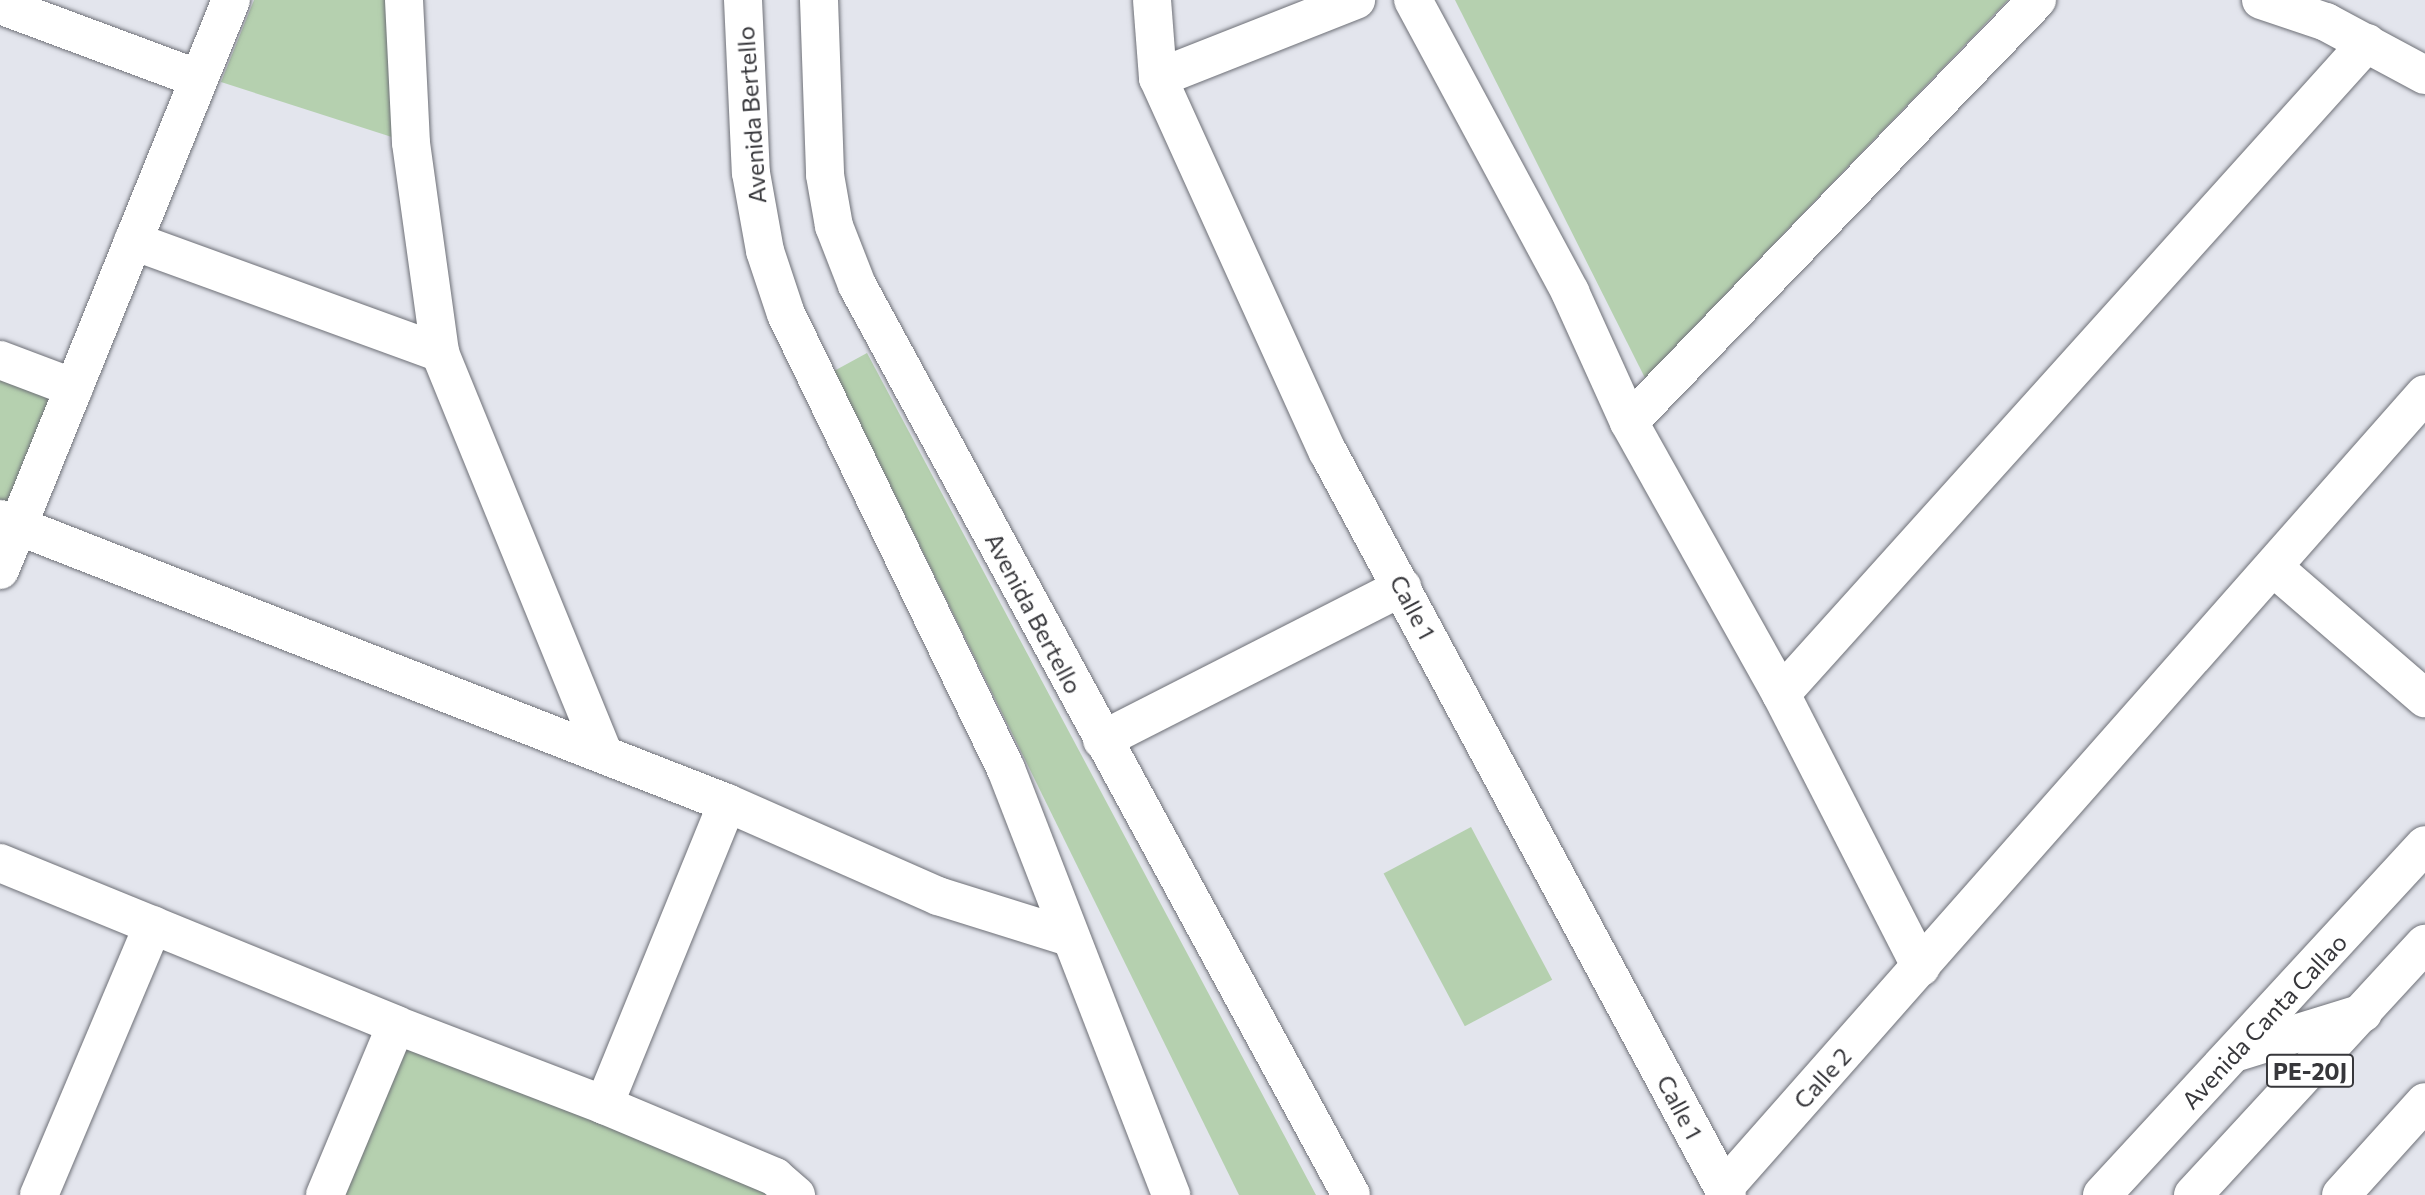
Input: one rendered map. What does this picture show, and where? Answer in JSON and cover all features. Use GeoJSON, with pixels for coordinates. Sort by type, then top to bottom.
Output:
{"type":"FeatureCollection","features":[{"type":"Feature","properties":{"kind":"main road"},"geometry":{"type":"LineString","coordinates":[[0,570],[9,522],[74,388],[231,0]]}},
{"type":"Feature","properties":{"kind":"main road"},"geometry":{"type":"LineString","coordinates":[[404,0],[411,143],[440,353],[604,754]]}},
{"type":"Feature","properties":{"kind":"main road","name":"Avenida Bertello"},"geometry":{"type":"LineString","coordinates":[[743,0],[751,173],[765,251],[786,314],[1006,769],[1171,1195]]}},
{"type":"Feature","properties":{"kind":"main road","name":"Avenida Bertello"},"geometry":{"type":"LineString","coordinates":[[820,0],[825,175],[834,226],[857,285],[1351,1195]]}},
{"type":"Feature","properties":{"kind":"main road","name":"Calle 1"},"geometry":{"type":"LineString","coordinates":[[1152,0],[1158,78],[1328,452],[1725,1192]]}},
{"type":"Feature","properties":{"kind":"main road"},"geometry":{"type":"LineString","coordinates":[[1158,78],[1356,0]]}},
{"type":"Feature","properties":{"kind":"main road"},"geometry":{"type":"LineString","coordinates":[[1413,0],[1570,292],[1629,422],[1781,694],[1921,967]]}},
{"type":"Feature","properties":{"kind":"main road"},"geometry":{"type":"LineString","coordinates":[[1629,422],[2037,0]]}},
{"type":"Feature","properties":{"kind":"main road"},"geometry":{"type":"LineString","coordinates":[[2261,0],[2326,22],[2425,75]]}},
{"type":"Feature","properties":{"kind":"main road"},"geometry":{"type":"LineString","coordinates":[[0,5],[199,79]]}},
{"type":"Feature","properties":{"kind":"main road"},"geometry":{"type":"LineString","coordinates":[[1781,694],[2367,43]]}},
{"type":"Feature","properties":{"kind":"main road"},"geometry":{"type":"LineString","coordinates":[[133,241],[440,353]]}},
{"type":"Feature","properties":{"kind":"main road"},"geometry":{"type":"LineString","coordinates":[[0,360],[74,388]]}},
{"type":"Feature","properties":{"kind":"main road","name":"Calle 2"},"geometry":{"type":"LineString","coordinates":[[1725,1192],[2425,394]]}},
{"type":"Feature","properties":{"kind":"main road"},"geometry":{"type":"LineString","coordinates":[[9,522],[727,803],[938,896],[1069,937]]}},
{"type":"Feature","properties":{"kind":"main road"},"geometry":{"type":"LineString","coordinates":[[2273,567],[2425,698]]}},
{"type":"Feature","properties":{"kind":"main road"},"geometry":{"type":"LineString","coordinates":[[1102,740],[1402,587]]}},
{"type":"Feature","properties":{"kind":"main road"},"geometry":{"type":"LineString","coordinates":[[604,1105],[727,803]]}},
{"type":"Feature","properties":{"kind":"main road","name":"Avenida Canta Callao"},"geometry":{"type":"LineString","coordinates":[[2102,1195],[2237,1052],[2425,845]]}},
{"type":"Feature","properties":{"kind":"main road"},"geometry":{"type":"LineString","coordinates":[[0,863],[396,1025],[604,1105],[775,1177],[796,1195]]}},
{"type":"Feature","properties":{"kind":"main road"},"geometry":{"type":"LineString","coordinates":[[39,1195],[153,925]]}},
{"type":"Feature","properties":{"kind":"main road","name":"PE-20J"},"geometry":{"type":"LineString","coordinates":[[2193,1195],[2365,1013],[2425,944]]}},
{"type":"Feature","properties":{"kind":"main road"},"geometry":{"type":"LineString","coordinates":[[2237,1052],[2365,1013]]}},
{"type":"Feature","properties":{"kind":"main road"},"geometry":{"type":"LineString","coordinates":[[325,1195],[396,1025]]}},
{"type":"Feature","properties":{"kind":"main road"},"geometry":{"type":"LineString","coordinates":[[2341,1195],[2425,1102]]}},
{"type":"Feature","properties":{"kind":"green space"},"geometry":{"type":"Polygon","coordinates":[[[254,0],[394,0],[398,139],[221,82],[254,0]]]}},
{"type":"Feature","properties":{"kind":"green space"},"geometry":{"type":"Polygon","coordinates":[[[1455,0],[2008,0],[1645,378],[1455,0]]]}},
{"type":"Feature","properties":{"kind":"green space"},"geometry":{"type":"Polygon","coordinates":[[[867,353],[1316,1195],[1239,1195],[834,371],[867,353]]]}},
{"type":"Feature","properties":{"kind":"green space"},"geometry":{"type":"Polygon","coordinates":[[[0,370],[60,393],[12,511],[0,507],[0,370]]]}},
{"type":"Feature","properties":{"kind":"green space"},"geometry":{"type":"Polygon","coordinates":[[[1471,827],[1552,980],[1465,1026],[1384,873],[1471,827]]]}},
{"type":"Feature","properties":{"kind":"green space"},"geometry":{"type":"Polygon","coordinates":[[[401,1040],[774,1195],[341,1195],[401,1040]]]}}]}
